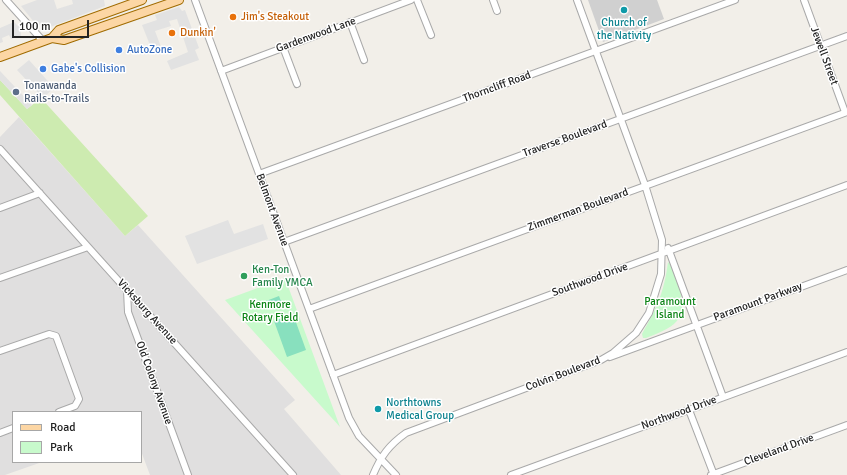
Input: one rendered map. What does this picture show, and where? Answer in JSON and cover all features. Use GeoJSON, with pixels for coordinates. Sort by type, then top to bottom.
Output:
{"type":"FeatureCollection","features":[{"type":"Feature","properties":{"kind":"main road"},"geometry":{"type":"LineString","coordinates":[[52,38],[59,30],[142,0]]}},
{"type":"Feature","properties":{"kind":"main road"},"geometry":{"type":"LineString","coordinates":[[0,57],[52,38],[64,40],[179,0]]}},
{"type":"Feature","properties":{"kind":"street"},"geometry":{"type":"LineString","coordinates":[[6,0],[43,41]]}},
{"type":"Feature","properties":{"kind":"street","name":"Belmont Avenue"},"geometry":{"type":"LineString","coordinates":[[195,0],[308,309],[355,431],[381,457]]}},
{"type":"Feature","properties":{"kind":"street","name":"Gardenwood Lane"},"geometry":{"type":"LineString","coordinates":[[221,71],[411,0]]}},
{"type":"Feature","properties":{"kind":"street"},"geometry":{"type":"LineString","coordinates":[[417,0],[430,35]]}},
{"type":"Feature","properties":{"kind":"street"},"geometry":{"type":"LineString","coordinates":[[493,0],[497,11]]}},
{"type":"Feature","properties":{"kind":"street"},"geometry":{"type":"LineString","coordinates":[[577,0],[645,185],[666,252],[696,325],[723,397]]}},
{"type":"Feature","properties":{"kind":"street","name":"Thorncliff Road"},"geometry":{"type":"LineString","coordinates":[[259,174],[735,0]]}},
{"type":"Feature","properties":{"kind":"street","name":"Jewell Street"},"geometry":{"type":"LineString","coordinates":[[804,0],[846,112]]}},
{"type":"Feature","properties":{"kind":"street"},"geometry":{"type":"LineString","coordinates":[[350,22],[364,60]]}},
{"type":"Feature","properties":{"kind":"street","name":"Traverse Boulevard"},"geometry":{"type":"LineString","coordinates":[[284,242],[847,36]]}},
{"type":"Feature","properties":{"kind":"street"},"geometry":{"type":"LineString","coordinates":[[283,47],[297,84]]}},
{"type":"Feature","properties":{"kind":"street","name":"Zimmerman Boulevard"},"geometry":{"type":"LineString","coordinates":[[308,309],[846,112]]}},
{"type":"Feature","properties":{"kind":"street","name":"Vicksburg Avenue"},"geometry":{"type":"LineString","coordinates":[[0,149],[293,475]]}},
{"type":"Feature","properties":{"kind":"street","name":"Southwood Drive"},"geometry":{"type":"LineString","coordinates":[[333,375],[847,185]]}},
{"type":"Feature","properties":{"kind":"street"},"geometry":{"type":"LineString","coordinates":[[0,208],[40,193]]}},
{"type":"Feature","properties":{"kind":"street"},"geometry":{"type":"LineString","coordinates":[[0,278],[88,247]]}},
{"type":"Feature","properties":{"kind":"street","name":"Colvin Boulevard"},"geometry":{"type":"LineString","coordinates":[[374,475],[381,457],[395,441],[414,429],[600,361],[613,353],[636,333],[649,313],[662,274],[666,252]]}},
{"type":"Feature","properties":{"kind":"street","name":"Paramount Parkway"},"geometry":{"type":"LineString","coordinates":[[600,361],[847,270]]}},
{"type":"Feature","properties":{"kind":"street","name":"Old Colony Avenue"},"geometry":{"type":"LineString","coordinates":[[127,290],[128,312],[188,475]]}},
{"type":"Feature","properties":{"kind":"street"},"geometry":{"type":"LineString","coordinates":[[636,333],[642,343],[647,344]]}},
{"type":"Feature","properties":{"kind":"street"},"geometry":{"type":"LineString","coordinates":[[0,351],[49,334],[56,336],[79,398],[75,406],[62,411]]}},
{"type":"Feature","properties":{"kind":"street","name":"Northwood Drive"},"geometry":{"type":"LineString","coordinates":[[511,475],[847,352]]}},
{"type":"Feature","properties":{"kind":"street"},"geometry":{"type":"LineString","coordinates":[[689,410],[713,475]]}},
{"type":"Feature","properties":{"kind":"street","name":"Cleveland Drive"},"geometry":{"type":"LineString","coordinates":[[713,475],[847,424]]}},
{"type":"Feature","properties":{"kind":"street"},"geometry":{"type":"LineString","coordinates":[[0,433],[12,428]]}},
{"type":"Feature","properties":{"kind":"street"},"geometry":{"type":"LineString","coordinates":[[381,457],[396,475]]}},
{"type":"Feature","properties":{"kind":"shaded area"},"geometry":{"type":"Polygon","coordinates":[[[37,0],[54,0],[57,9],[73,4],[72,0],[104,0],[105,6],[45,29],[42,24],[39,25],[34,22],[21,6],[37,0]]]}},
{"type":"Feature","properties":{"kind":"shaded area"},"geometry":{"type":"Polygon","coordinates":[[[588,0],[657,0],[664,19],[603,42],[588,0]]]}},
{"type":"Feature","properties":{"kind":"shaded area"},"geometry":{"type":"Polygon","coordinates":[[[179,7],[182,11],[185,10],[199,48],[195,50],[199,60],[171,70],[167,61],[188,52],[177,19],[169,21],[171,26],[155,31],[161,47],[152,50],[142,25],[157,20],[155,15],[179,7]]]}},
{"type":"Feature","properties":{"kind":"shaded area"},"geometry":{"type":"Polygon","coordinates":[[[14,22],[18,26],[20,25],[21,36],[11,39],[9,35],[2,38],[3,42],[0,43],[0,28],[14,22]]]}},
{"type":"Feature","properties":{"kind":"shaded area"},"geometry":{"type":"Polygon","coordinates":[[[29,60],[54,88],[43,98],[17,70],[29,60]]]}},
{"type":"Feature","properties":{"kind":"shaded area","name":"Tonawanda Rails-to-Trails"},"geometry":{"type":"Polygon","coordinates":[[[0,71],[32,105],[27,109],[0,80],[0,71]]]}},
{"type":"Feature","properties":{"kind":"shaded area"},"geometry":{"type":"Polygon","coordinates":[[[19,117],[125,236],[138,225],[295,400],[284,409],[341,475],[150,475],[142,454],[142,411],[12,411],[12,463],[39,463],[5,475],[0,475],[0,137],[19,117]]]}},
{"type":"Feature","properties":{"kind":"shaded area"},"geometry":{"type":"Polygon","coordinates":[[[228,220],[234,234],[263,224],[268,239],[197,264],[185,236],[228,220]]]}},
{"type":"Feature","properties":{"kind":"green space"},"geometry":{"type":"Polygon","coordinates":[[[0,80],[27,109],[41,98],[148,216],[125,236],[0,95],[0,80]]]}},
{"type":"Feature","properties":{"kind":"green space","name":"Paramount Island"},"geometry":{"type":"Polygon","coordinates":[[[668,262],[671,266],[681,293],[682,312],[674,324],[667,329],[643,338],[642,334],[656,308],[662,291],[668,262]]]}},
{"type":"Feature","properties":{"kind":"green space","name":"Kenmore Rotary Field"},"geometry":{"type":"Polygon","coordinates":[[[285,278],[340,427],[225,300],[285,278]]]}},
{"type":"Feature","properties":{"kind":"green space"},"geometry":{"type":"Polygon","coordinates":[[[279,296],[282,304],[269,309],[266,301],[279,296]]]}},
{"type":"Feature","properties":{"kind":"green space"},"geometry":{"type":"Polygon","coordinates":[[[293,314],[306,350],[287,357],[274,321],[293,314]]]}},
{"type":"Feature","properties":{"kind":"place","name":"Church of the Nativity"},"geometry":{"type":"Point","coordinates":[624,10]}},
{"type":"Feature","properties":{"kind":"place","name":"Jim's Steakout"},"geometry":{"type":"Point","coordinates":[233,17]}},
{"type":"Feature","properties":{"kind":"place","name":"Dunkin'"},"geometry":{"type":"Point","coordinates":[172,33]}},
{"type":"Feature","properties":{"kind":"place","name":"AutoZone"},"geometry":{"type":"Point","coordinates":[119,50]}},
{"type":"Feature","properties":{"kind":"place","name":"Gabe's Collision"},"geometry":{"type":"Point","coordinates":[43,69]}},
{"type":"Feature","properties":{"kind":"place","name":"Tonawanda Rails-to-Trails"},"geometry":{"type":"Point","coordinates":[16,92]}},
{"type":"Feature","properties":{"kind":"place","name":"Ken-Ton Family YMCA"},"geometry":{"type":"Point","coordinates":[244,276]}},
{"type":"Feature","properties":{"kind":"place","name":"Northtowns Medical Group"},"geometry":{"type":"Point","coordinates":[378,409]}}]}
